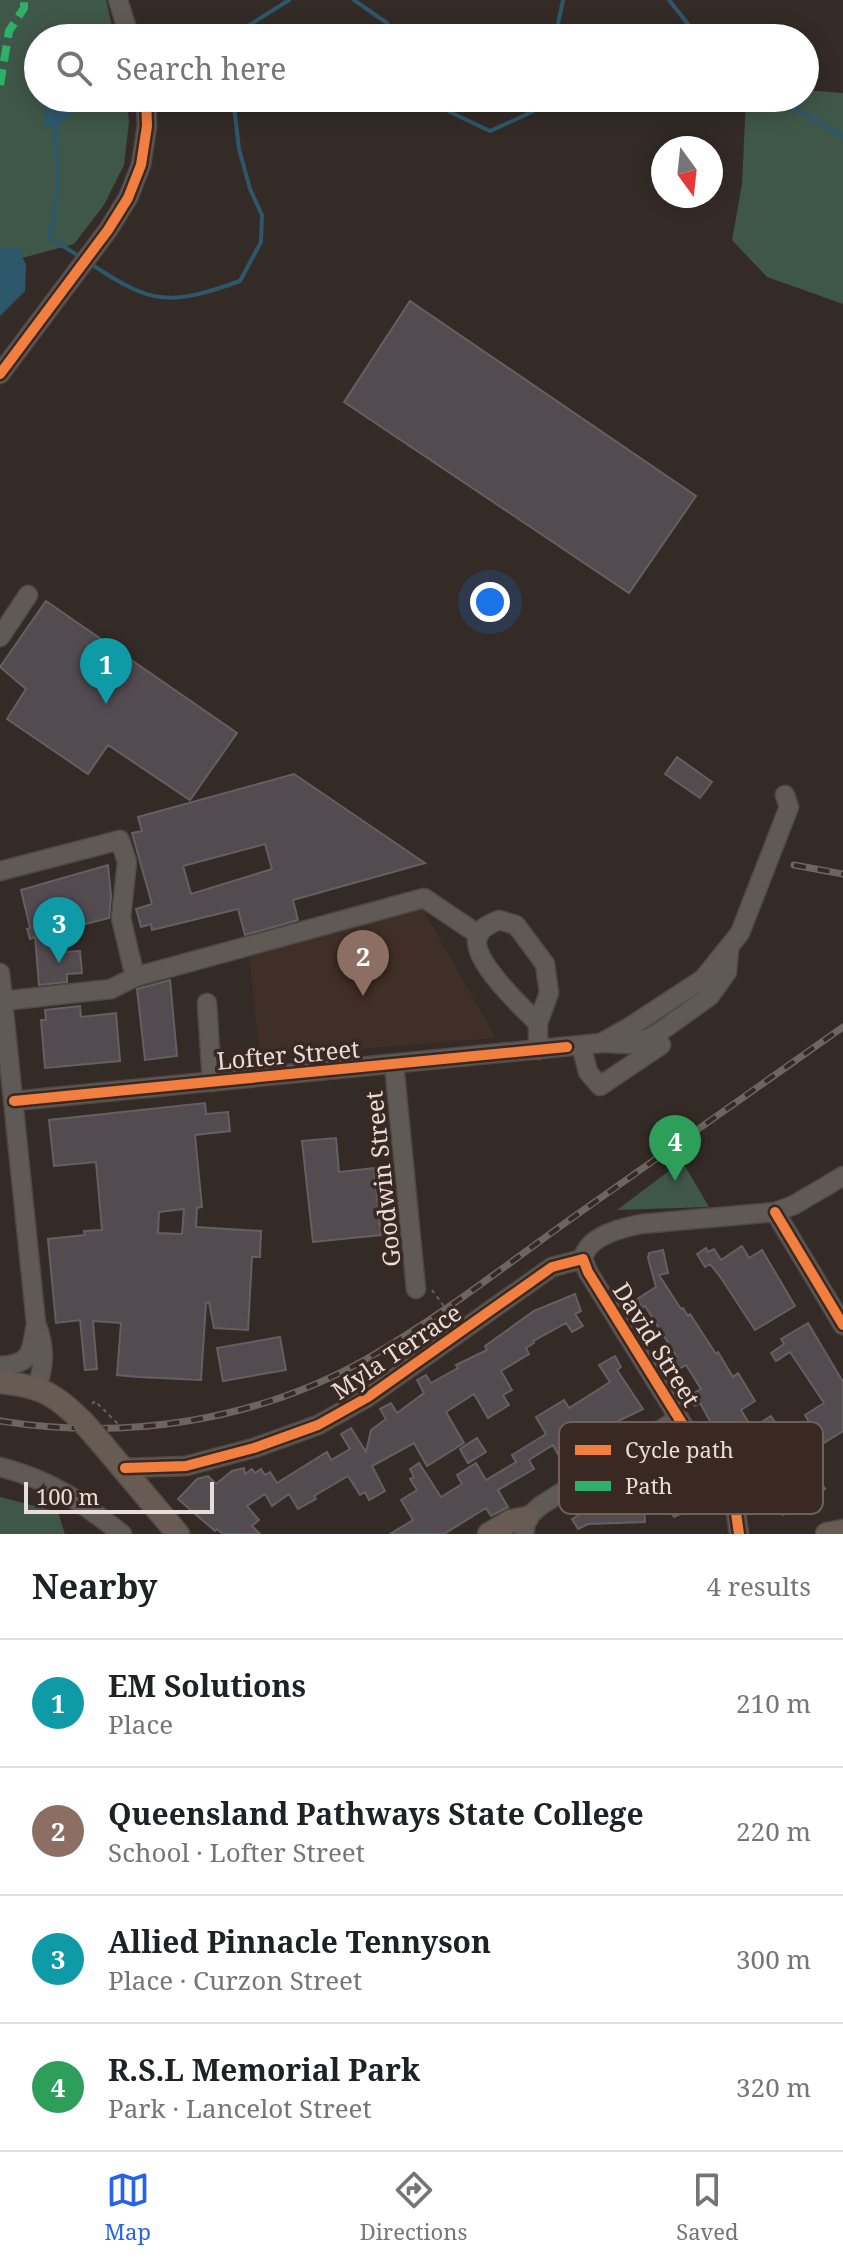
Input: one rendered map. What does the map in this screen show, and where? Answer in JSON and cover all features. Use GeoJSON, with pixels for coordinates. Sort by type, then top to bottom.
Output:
{"type":"FeatureCollection","features":[{"type":"Feature","properties":{"kind":"main road"},"geometry":{"type":"LineString","coordinates":[[0,1382],[37,1387],[84,1416],[103,1445],[178,1534]]}},
{"type":"Feature","properties":{"kind":"main road"},"geometry":{"type":"LineString","coordinates":[[489,1534],[511,1521],[526,1526]]}},
{"type":"Feature","properties":{"kind":"main road"},"geometry":{"type":"LineString","coordinates":[[827,1534],[843,1531]]}},
{"type":"Feature","properties":{"kind":"street"},"geometry":{"type":"LineString","coordinates":[[118,0],[126,24]]}},
{"type":"Feature","properties":{"kind":"street"},"geometry":{"type":"LineString","coordinates":[[0,374],[78,271],[128,198],[141,165],[146,112]]}},
{"type":"Feature","properties":{"kind":"street"},"geometry":{"type":"LineString","coordinates":[[0,637],[28,595]]}},
{"type":"Feature","properties":{"kind":"street"},"geometry":{"type":"LineString","coordinates":[[601,1043],[703,979],[729,949],[740,933],[789,807],[785,795]]}},
{"type":"Feature","properties":{"kind":"street"},"geometry":{"type":"LineString","coordinates":[[0,871],[120,840],[127,862],[121,918],[135,977]]}},
{"type":"Feature","properties":{"kind":"street"},"geometry":{"type":"LineString","coordinates":[[3,1001],[111,989],[135,977],[424,898],[479,935]]}},
{"type":"Feature","properties":{"kind":"street"},"geometry":{"type":"LineString","coordinates":[[538,1023],[485,965],[477,948],[479,935],[499,920],[508,921],[524,932],[545,964],[549,993],[538,1023],[538,1050]]}},
{"type":"Feature","properties":{"kind":"street"},"geometry":{"type":"LineString","coordinates":[[574,1046],[588,1072],[600,1086],[661,1045],[654,1036],[710,996],[727,972],[729,949]]}},
{"type":"Feature","properties":{"kind":"street"},"geometry":{"type":"LineString","coordinates":[[0,973],[36,1323],[44,1344],[37,1387]]}},
{"type":"Feature","properties":{"kind":"street"},"geometry":{"type":"LineString","coordinates":[[207,1003],[212,1082]]}},
{"type":"Feature","properties":{"kind":"street","name":"Lofter Street"},"geometry":{"type":"LineString","coordinates":[[14,1101],[601,1043],[631,1044],[654,1036]]}},
{"type":"Feature","properties":{"kind":"street","name":"Goodwin Street"},"geometry":{"type":"LineString","coordinates":[[394,1064],[424,1288]]}},
{"type":"Feature","properties":{"kind":"street"},"geometry":{"type":"LineString","coordinates":[[583,1259],[593,1242],[632,1226],[775,1212],[794,1205],[843,1176]]}},
{"type":"Feature","properties":{"kind":"street"},"geometry":{"type":"LineString","coordinates":[[775,1212],[843,1325]]}},
{"type":"Feature","properties":{"kind":"street","name":"David Street"},"geometry":{"type":"LineString","coordinates":[[583,1259],[588,1272],[681,1422]]}},
{"type":"Feature","properties":{"kind":"street","name":"Myla Terrace"},"geometry":{"type":"LineString","coordinates":[[125,1468],[186,1466],[286,1438],[352,1408],[552,1267],[583,1259]]}},
{"type":"Feature","properties":{"kind":"street"},"geometry":{"type":"LineString","coordinates":[[0,1366],[20,1364],[27,1358],[36,1323]]}},
{"type":"Feature","properties":{"kind":"street"},"geometry":{"type":"LineString","coordinates":[[673,1422],[679,1418]]}},
{"type":"Feature","properties":{"kind":"street"},"geometry":{"type":"LineString","coordinates":[[0,1467],[68,1493],[122,1534]]}},
{"type":"Feature","properties":{"kind":"street"},"geometry":{"type":"LineString","coordinates":[[526,1526],[549,1500],[559,1494]]}},
{"type":"Feature","properties":{"kind":"street","name":"David Street"},"geometry":{"type":"LineString","coordinates":[[735,1514],[739,1534]]}},
{"type":"Feature","properties":{"kind":"path"},"geometry":{"type":"LineString","coordinates":[[424,1288],[452,1317]]}},
{"type":"Feature","properties":{"kind":"path"},"geometry":{"type":"LineString","coordinates":[[84,1416],[95,1401],[119,1425]]}},
{"type":"Feature","properties":{"kind":"shaded area"},"geometry":{"type":"Polygon","coordinates":[[[420,904],[496,1038],[260,1057],[249,955],[420,904]]]}},
{"type":"Feature","properties":{"kind":"green space"},"geometry":{"type":"Polygon","coordinates":[[[0,0],[106,0],[112,24],[24,24],[24,112],[128,112],[124,165],[104,205],[74,244],[0,264],[0,0]]]}},
{"type":"Feature","properties":{"kind":"green space"},"geometry":{"type":"Polygon","coordinates":[[[819,91],[843,93],[843,304],[767,277],[732,240],[742,184],[745,112],[819,112],[819,91]]]}},
{"type":"Feature","properties":{"kind":"green space"},"geometry":{"type":"Polygon","coordinates":[[[682,1161],[709,1207],[617,1210],[682,1161]]]}},
{"type":"Feature","properties":{"kind":"green space"},"geometry":{"type":"Polygon","coordinates":[[[0,1497],[58,1512],[65,1534],[0,1534],[0,1497]]]}},
{"type":"Feature","properties":{"kind":"water"},"geometry":{"type":"Polygon","coordinates":[[[44,112],[74,112],[53,129],[43,124],[44,112]]]}},
{"type":"Feature","properties":{"kind":"water"},"geometry":{"type":"Polygon","coordinates":[[[0,247],[18,248],[26,265],[25,291],[0,316],[0,247]]]}},
{"type":"Feature","properties":{"kind":"building"},"geometry":{"type":"Polygon","coordinates":[[[410,301],[696,496],[629,593],[344,402],[410,301]]]}},
{"type":"Feature","properties":{"kind":"building"},"geometry":{"type":"Polygon","coordinates":[[[46,601],[237,733],[190,800],[108,745],[88,774],[7,719],[26,689],[0,667],[46,601]]]}},
{"type":"Feature","properties":{"kind":"building"},"geometry":{"type":"Polygon","coordinates":[[[677,757],[712,782],[700,798],[665,774],[677,757]]]}},
{"type":"Feature","properties":{"kind":"building"},"geometry":{"type":"Polygon","coordinates":[[[294,774],[425,863],[293,900],[298,920],[245,935],[238,909],[152,930],[151,924],[141,927],[136,909],[152,904],[132,833],[142,831],[138,817],[294,774]],[[265,844],[183,866],[191,894],[272,869],[265,844]]]}},
{"type":"Feature","properties":{"kind":"building"},"geometry":{"type":"Polygon","coordinates":[[[108,865],[111,896],[109,918],[62,930],[64,952],[80,951],[82,973],[67,974],[67,982],[39,985],[35,937],[30,939],[21,890],[108,865]]]}},
{"type":"Feature","properties":{"kind":"building"},"geometry":{"type":"Polygon","coordinates":[[[170,980],[177,1056],[145,1060],[137,989],[170,980]]]}},
{"type":"Feature","properties":{"kind":"building"},"geometry":{"type":"Polygon","coordinates":[[[80,1006],[81,1017],[116,1013],[120,1061],[45,1068],[41,1020],[46,1020],[45,1010],[80,1006]]]}},
{"type":"Feature","properties":{"kind":"building"},"geometry":{"type":"Polygon","coordinates":[[[205,1103],[206,1114],[228,1112],[230,1131],[195,1135],[202,1207],[197,1208],[196,1227],[261,1231],[260,1257],[252,1257],[248,1330],[214,1328],[209,1302],[206,1303],[201,1380],[117,1375],[121,1323],[93,1321],[97,1369],[85,1370],[80,1320],[56,1323],[48,1239],[102,1230],[96,1162],[54,1166],[49,1120],[205,1103]],[[184,1209],[159,1212],[158,1233],[182,1234],[184,1209]]]}},
{"type":"Feature","properties":{"kind":"building"},"geometry":{"type":"Polygon","coordinates":[[[336,1138],[339,1172],[374,1168],[381,1235],[313,1242],[302,1141],[336,1138]]]}},
{"type":"Feature","properties":{"kind":"building"},"geometry":{"type":"Polygon","coordinates":[[[742,1246],[749,1258],[762,1250],[795,1306],[755,1330],[721,1278],[710,1264],[705,1267],[697,1254],[706,1248],[708,1252],[714,1249],[721,1260],[742,1246]]]}},
{"type":"Feature","properties":{"kind":"building"},"geometry":{"type":"Polygon","coordinates":[[[663,1250],[668,1273],[659,1275],[681,1309],[688,1316],[690,1314],[716,1354],[718,1352],[733,1377],[738,1373],[755,1401],[741,1410],[748,1422],[711,1422],[700,1403],[695,1406],[689,1396],[701,1389],[686,1365],[675,1371],[669,1361],[677,1357],[645,1306],[642,1308],[637,1299],[656,1287],[649,1253],[663,1250]]]}},
{"type":"Feature","properties":{"kind":"building"},"geometry":{"type":"Polygon","coordinates":[[[575,1294],[581,1311],[575,1314],[583,1326],[572,1332],[566,1323],[533,1341],[526,1348],[529,1354],[501,1371],[512,1390],[503,1395],[509,1405],[488,1418],[474,1394],[446,1412],[464,1443],[427,1466],[414,1443],[372,1466],[385,1491],[369,1500],[365,1492],[360,1495],[348,1476],[298,1509],[289,1494],[272,1506],[265,1494],[247,1506],[259,1520],[252,1526],[260,1534],[223,1534],[217,1529],[215,1531],[178,1499],[197,1479],[208,1476],[216,1484],[232,1471],[244,1468],[245,1474],[252,1469],[255,1473],[261,1469],[265,1475],[270,1472],[277,1483],[327,1452],[331,1460],[350,1449],[341,1434],[351,1428],[366,1452],[371,1430],[386,1419],[380,1409],[391,1403],[397,1413],[424,1393],[417,1380],[426,1375],[431,1383],[458,1368],[456,1365],[487,1350],[485,1346],[534,1311],[575,1294]]]}},
{"type":"Feature","properties":{"kind":"building"},"geometry":{"type":"Polygon","coordinates":[[[808,1323],[843,1382],[843,1431],[823,1443],[823,1422],[809,1422],[805,1415],[824,1403],[790,1352],[776,1361],[771,1353],[784,1344],[781,1339],[808,1323]]]}},
{"type":"Feature","properties":{"kind":"building"},"geometry":{"type":"Polygon","coordinates":[[[280,1337],[286,1370],[223,1381],[217,1348],[280,1337]]]}},
{"type":"Feature","properties":{"kind":"building"},"geometry":{"type":"Polygon","coordinates":[[[615,1356],[621,1367],[617,1370],[643,1409],[616,1422],[559,1422],[559,1453],[553,1445],[529,1460],[534,1469],[498,1490],[508,1507],[491,1516],[486,1508],[444,1534],[390,1534],[413,1520],[401,1500],[417,1490],[410,1479],[414,1477],[410,1469],[419,1463],[441,1497],[462,1484],[457,1475],[476,1463],[486,1480],[516,1462],[512,1455],[546,1434],[536,1417],[564,1400],[569,1408],[610,1382],[599,1365],[615,1356]]]}},
{"type":"Feature","properties":{"kind":"building"},"geometry":{"type":"Polygon","coordinates":[[[771,1416],[775,1422],[762,1422],[771,1416]]]}},
{"type":"Feature","properties":{"kind":"building"},"geometry":{"type":"Polygon","coordinates":[[[477,1438],[486,1452],[468,1463],[460,1449],[477,1438]]]}},
{"type":"Feature","properties":{"kind":"building"},"geometry":{"type":"Polygon","coordinates":[[[580,1514],[644,1514],[645,1522],[588,1524],[578,1529],[572,1519],[580,1514]]]}},
{"type":"Feature","properties":{"kind":"waterway"},"geometry":{"type":"LineString","coordinates":[[251,24],[289,0]]}},
{"type":"Feature","properties":{"kind":"waterway"},"geometry":{"type":"LineString","coordinates":[[354,0],[388,24]]}},
{"type":"Feature","properties":{"kind":"waterway"},"geometry":{"type":"LineString","coordinates":[[558,24],[563,0]]}},
{"type":"Feature","properties":{"kind":"waterway"},"geometry":{"type":"LineString","coordinates":[[669,0],[688,24]]}},
{"type":"Feature","properties":{"kind":"waterway"},"geometry":{"type":"LineString","coordinates":[[91,264],[130,287],[162,297],[196,295],[240,281],[261,242],[262,215],[250,189],[239,149],[235,112]]}},
{"type":"Feature","properties":{"kind":"waterway"},"geometry":{"type":"LineString","coordinates":[[450,112],[490,131],[532,112]]}},
{"type":"Feature","properties":{"kind":"waterway"},"geometry":{"type":"LineString","coordinates":[[801,112],[843,137]]}},
{"type":"Feature","properties":{"kind":"waterway"},"geometry":{"type":"LineString","coordinates":[[55,124],[57,195],[49,237],[80,257]]}},
{"type":"Feature","properties":{"kind":"railway"},"geometry":{"type":"LineString","coordinates":[[794,865],[843,874]]}},
{"type":"Feature","properties":{"kind":"railway"},"geometry":{"type":"LineString","coordinates":[[0,1421],[48,1427],[96,1428],[191,1420],[237,1411],[327,1379],[370,1357],[445,1310],[843,1027]]}},
{"type":"Feature","properties":{"kind":"marked path"},"geometry":{"type":"LineString","coordinates":[[0,85],[9,31],[24,8],[24,0]]}},
{"type":"Feature","properties":{"kind":"cycle path"},"geometry":{"type":"LineString","coordinates":[[0,374],[108,230],[128,198],[141,165],[146,112]]}},
{"type":"Feature","properties":{"kind":"cycle path"},"geometry":{"type":"LineString","coordinates":[[14,1101],[567,1047]]}},
{"type":"Feature","properties":{"kind":"cycle path"},"geometry":{"type":"LineString","coordinates":[[775,1212],[843,1325]]}},
{"type":"Feature","properties":{"kind":"cycle path"},"geometry":{"type":"LineString","coordinates":[[125,1468],[186,1466],[254,1448],[318,1425],[368,1397],[552,1267],[583,1259],[588,1272],[681,1422]]}},
{"type":"Feature","properties":{"kind":"cycle path"},"geometry":{"type":"LineString","coordinates":[[736,1514],[739,1534]]}},
{"type":"Feature","properties":{"kind":"place","name":"EM Solutions"},"geometry":{"type":"Point","coordinates":[106,704]}},
{"type":"Feature","properties":{"kind":"place","name":"Allied Pinnacle Tennyson"},"geometry":{"type":"Point","coordinates":[59,963]}},
{"type":"Feature","properties":{"kind":"place","name":"Queensland Pathways State College"},"geometry":{"type":"Point","coordinates":[363,996]}},
{"type":"Feature","properties":{"kind":"place","name":"R.S.L Memorial Park"},"geometry":{"type":"Point","coordinates":[675,1181]}}]}
